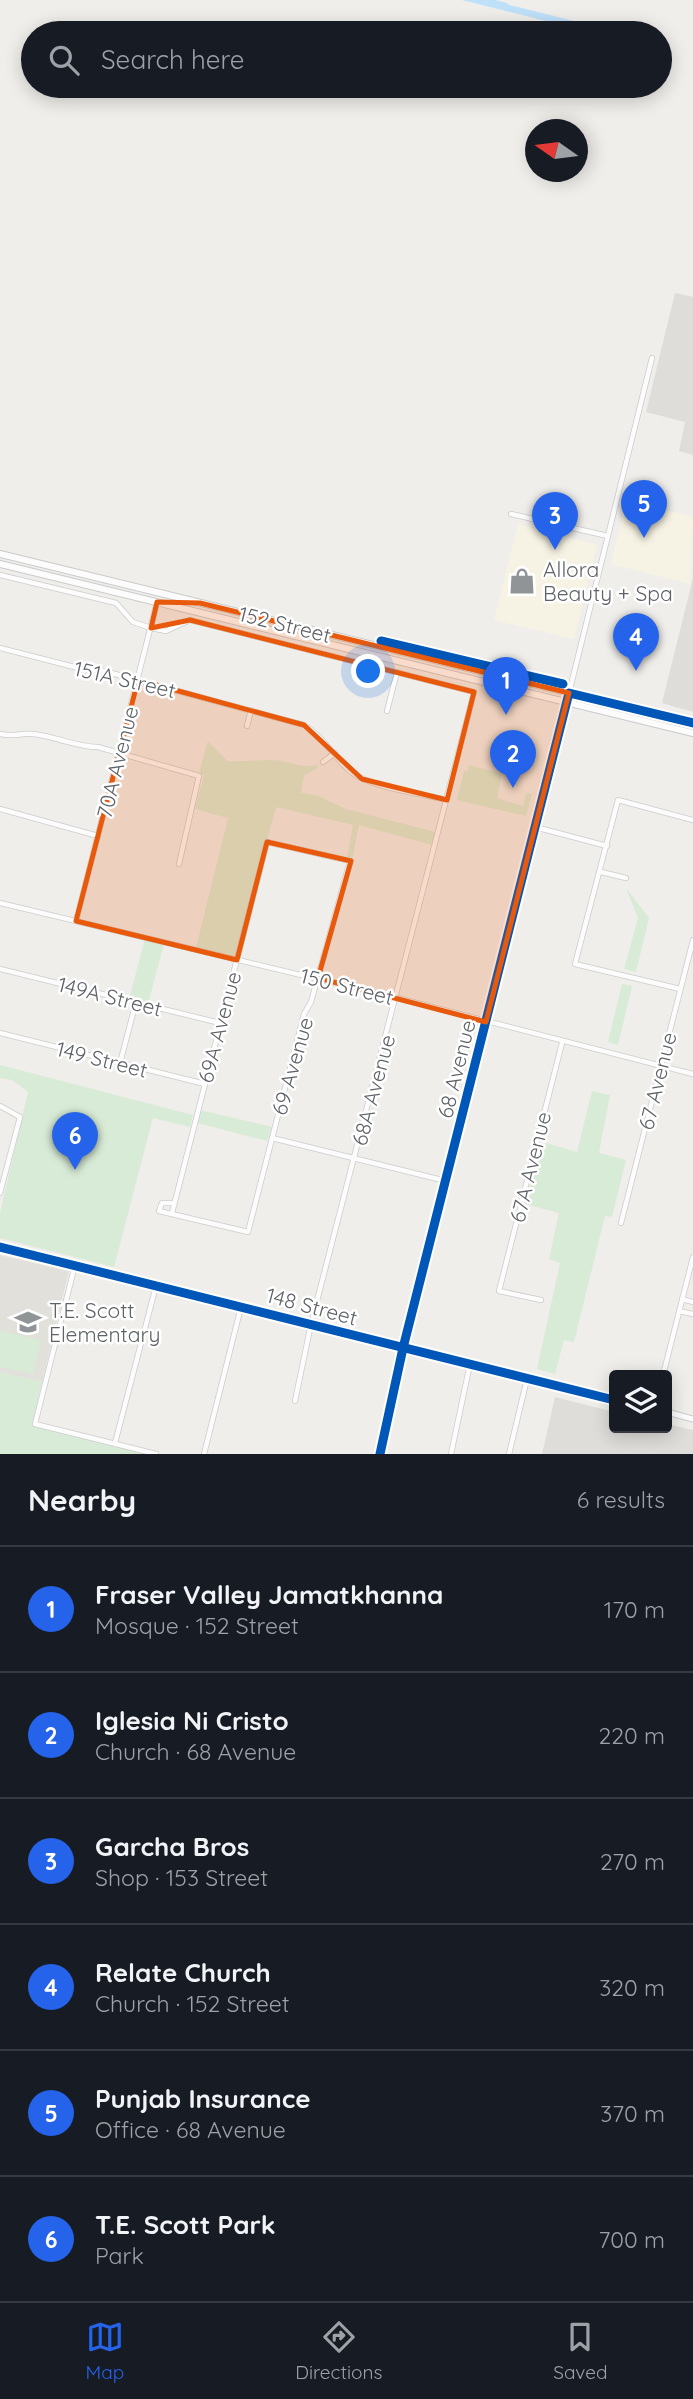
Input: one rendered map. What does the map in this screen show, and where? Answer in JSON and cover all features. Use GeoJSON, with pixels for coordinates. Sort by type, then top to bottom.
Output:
{"type":"FeatureCollection","features":[{"type":"Feature","properties":{"kind":"main road","name":"152 Street"},"geometry":{"type":"LineString","coordinates":[[0,554],[693,723]]}},
{"type":"Feature","properties":{"kind":"main road","name":"152 Street"},"geometry":{"type":"LineString","coordinates":[[0,564],[693,733]]}},
{"type":"Feature","properties":{"kind":"main road"},"geometry":{"type":"LineString","coordinates":[[157,601],[162,599],[200,603]]}},
{"type":"Feature","properties":{"kind":"street","name":"68 Avenue"},"geometry":{"type":"LineString","coordinates":[[380,1454],[403,1348],[652,358]]}},
{"type":"Feature","properties":{"kind":"street"},"geometry":{"type":"LineString","coordinates":[[511,513],[608,537]]}},
{"type":"Feature","properties":{"kind":"street"},"geometry":{"type":"LineString","coordinates":[[0,575],[120,605],[133,622],[151,628],[166,631],[190,620],[397,672],[387,711]]}},
{"type":"Feature","properties":{"kind":"street","name":"70A Avenue"},"geometry":{"type":"LineString","coordinates":[[76,922],[157,601]]}},
{"type":"Feature","properties":{"kind":"street","name":"151A Street"},"geometry":{"type":"LineString","coordinates":[[0,648],[138,680],[304,725],[319,734],[349,771],[362,779],[447,800]]}},
{"type":"Feature","properties":{"kind":"street","name":"68A Avenue"},"geometry":{"type":"LineString","coordinates":[[295,1401],[311,1324],[474,692],[397,672]]}},
{"type":"Feature","properties":{"kind":"street"},"geometry":{"type":"LineString","coordinates":[[247,726],[251,710]]}},
{"type":"Feature","properties":{"kind":"street"},"geometry":{"type":"LineString","coordinates":[[0,734],[12,737],[33,734],[81,747],[120,751],[199,776],[178,864]]}},
{"type":"Feature","properties":{"kind":"street"},"geometry":{"type":"LineString","coordinates":[[323,762],[335,753]]}},
{"type":"Feature","properties":{"kind":"street"},"geometry":{"type":"LineString","coordinates":[[680,989],[575,964],[618,800],[693,820]]}},
{"type":"Feature","properties":{"kind":"street"},"geometry":{"type":"LineString","coordinates":[[0,809],[98,836]]}},
{"type":"Feature","properties":{"kind":"street"},"geometry":{"type":"LineString","coordinates":[[536,827],[607,846]]}},
{"type":"Feature","properties":{"kind":"street","name":"69 Avenue"},"geometry":{"type":"LineString","coordinates":[[172,1213],[248,1232],[304,1014],[318,978],[351,861],[267,842]]}},
{"type":"Feature","properties":{"kind":"street","name":"69A Avenue"},"geometry":{"type":"LineString","coordinates":[[172,1213],[267,842]]}},
{"type":"Feature","properties":{"kind":"street"},"geometry":{"type":"LineString","coordinates":[[601,872],[626,878]]}},
{"type":"Feature","properties":{"kind":"street","name":"150 Street"},"geometry":{"type":"LineString","coordinates":[[0,903],[318,978],[562,1043],[693,1074]]}},
{"type":"Feature","properties":{"kind":"street","name":"67 Avenue"},"geometry":{"type":"LineString","coordinates":[[621,1223],[693,940]]}},
{"type":"Feature","properties":{"kind":"street","name":"149A Street"},"geometry":{"type":"LineString","coordinates":[[0,969],[220,1023]]}},
{"type":"Feature","properties":{"kind":"street"},"geometry":{"type":"LineString","coordinates":[[120,1063],[136,1002]]}},
{"type":"Feature","properties":{"kind":"street","name":"149 Street"},"geometry":{"type":"LineString","coordinates":[[0,1033],[205,1084]]}},
{"type":"Feature","properties":{"kind":"street","name":"67A Avenue"},"geometry":{"type":"LineString","coordinates":[[541,1300],[499,1291],[562,1043]]}},
{"type":"Feature","properties":{"kind":"street"},"geometry":{"type":"LineString","coordinates":[[0,1106],[20,1117],[2,1176],[0,1193]]}},
{"type":"Feature","properties":{"kind":"street"},"geometry":{"type":"LineString","coordinates":[[272,1138],[446,1181]]}},
{"type":"Feature","properties":{"kind":"street"},"geometry":{"type":"LineString","coordinates":[[172,1213],[160,1213],[159,1206],[174,1203]]}},
{"type":"Feature","properties":{"kind":"street","name":"148 Street"},"geometry":{"type":"LineString","coordinates":[[0,1247],[609,1399]]}},
{"type":"Feature","properties":{"kind":"street"},"geometry":{"type":"LineString","coordinates":[[664,1370],[693,1257]]}},
{"type":"Feature","properties":{"kind":"street"},"geometry":{"type":"LineString","coordinates":[[75,1265],[35,1424],[156,1454]]}},
{"type":"Feature","properties":{"kind":"street"},"geometry":{"type":"LineString","coordinates":[[115,1444],[156,1285]]}},
{"type":"Feature","properties":{"kind":"street"},"geometry":{"type":"LineString","coordinates":[[682,1299],[693,1301]]}},
{"type":"Feature","properties":{"kind":"street"},"geometry":{"type":"LineString","coordinates":[[204,1454],[241,1306]]}},
{"type":"Feature","properties":{"kind":"street"},"geometry":{"type":"LineString","coordinates":[[679,1311],[693,1314]]}},
{"type":"Feature","properties":{"kind":"street"},"geometry":{"type":"LineString","coordinates":[[451,1454],[470,1364]]}},
{"type":"Feature","properties":{"kind":"street"},"geometry":{"type":"LineString","coordinates":[[509,1454],[527,1378]]}},
{"type":"Feature","properties":{"kind":"street"},"geometry":{"type":"LineString","coordinates":[[672,1413],[693,1419]]}},
{"type":"Feature","properties":{"kind":"highlighted area"},"geometry":{"type":"Polygon","coordinates":[[[157,602],[200,603],[569,693],[486,1022],[318,978],[351,861],[267,842],[237,960],[76,921],[138,680],[304,725],[362,779],[447,800],[474,692],[190,620],[151,628],[157,602]]]}},
{"type":"Feature","properties":{"kind":"shaded area"},"geometry":{"type":"Polygon","coordinates":[[[675,293],[693,297],[693,455],[679,451],[685,422],[646,412],[675,293]]]}},
{"type":"Feature","properties":{"kind":"shaded area"},"geometry":{"type":"Polygon","coordinates":[[[626,500],[693,517],[690,584],[611,564],[626,500]]]}},
{"type":"Feature","properties":{"kind":"shaded area"},"geometry":{"type":"Polygon","coordinates":[[[518,524],[597,545],[574,639],[494,620],[518,524]]]}},
{"type":"Feature","properties":{"kind":"shaded area"},"geometry":{"type":"Polygon","coordinates":[[[693,578],[693,712],[662,703],[693,578]]]}},
{"type":"Feature","properties":{"kind":"shaded area","name":"T.E. Scott Elementary"},"geometry":{"type":"Polygon","coordinates":[[[0,1255],[69,1271],[42,1382],[0,1372],[0,1255]]]}},
{"type":"Feature","properties":{"kind":"shaded area"},"geometry":{"type":"Polygon","coordinates":[[[555,1397],[609,1411],[609,1433],[672,1433],[672,1425],[693,1430],[693,1454],[542,1454],[555,1397]]]}},
{"type":"Feature","properties":{"kind":"green space"},"geometry":{"type":"Polygon","coordinates":[[[208,741],[227,761],[272,760],[304,766],[316,765],[319,767],[304,775],[301,793],[316,795],[346,809],[435,832],[432,845],[359,825],[352,860],[347,858],[353,825],[276,807],[236,958],[196,948],[228,818],[195,809],[204,775],[199,773],[208,741]]]}},
{"type":"Feature","properties":{"kind":"green space"},"geometry":{"type":"Polygon","coordinates":[[[469,765],[502,774],[497,798],[523,806],[526,793],[532,794],[526,816],[457,800],[464,771],[468,771],[469,765]]]}},
{"type":"Feature","properties":{"kind":"green space"},"geometry":{"type":"Polygon","coordinates":[[[626,888],[649,918],[636,972],[624,969],[638,918],[626,888]]]}},
{"type":"Feature","properties":{"kind":"green space"},"geometry":{"type":"Polygon","coordinates":[[[145,939],[164,944],[148,1004],[129,999],[145,939]]]}},
{"type":"Feature","properties":{"kind":"green space"},"geometry":{"type":"Polygon","coordinates":[[[622,984],[632,986],[618,1045],[608,1042],[622,984]]]}},
{"type":"Feature","properties":{"kind":"green space"},"geometry":{"type":"Polygon","coordinates":[[[0,1065],[193,1115],[190,1127],[153,1118],[114,1267],[0,1238],[0,1213],[28,1092],[12,1080],[0,1078],[0,1065]]]}},
{"type":"Feature","properties":{"kind":"green space"},"geometry":{"type":"Polygon","coordinates":[[[592,1091],[610,1095],[599,1153],[626,1160],[612,1217],[605,1216],[574,1342],[564,1340],[555,1374],[537,1369],[560,1263],[549,1259],[559,1213],[525,1204],[540,1151],[545,1150],[546,1143],[577,1152],[592,1091]]]}},
{"type":"Feature","properties":{"kind":"green space"},"geometry":{"type":"Polygon","coordinates":[[[200,1110],[272,1127],[267,1141],[197,1123],[200,1110]]]}},
{"type":"Feature","properties":{"kind":"green space"},"geometry":{"type":"Polygon","coordinates":[[[0,1331],[41,1340],[33,1374],[0,1367],[0,1331]]]}},
{"type":"Feature","properties":{"kind":"green space"},"geometry":{"type":"Polygon","coordinates":[[[0,1372],[42,1382],[32,1425],[146,1454],[0,1454],[0,1372]]]}},
{"type":"Feature","properties":{"kind":"water"},"geometry":{"type":"Polygon","coordinates":[[[462,0],[490,0],[574,21],[546,21],[462,0]]]}},
{"type":"Feature","properties":{"kind":"waterway"},"geometry":{"type":"LineString","coordinates":[[491,0],[507,4]]}},
{"type":"Feature","properties":{"kind":"cycle path"},"geometry":{"type":"LineString","coordinates":[[381,641],[563,684]]}},
{"type":"Feature","properties":{"kind":"cycle path"},"geometry":{"type":"LineString","coordinates":[[380,1454],[403,1348],[569,693],[693,723]]}},
{"type":"Feature","properties":{"kind":"cycle path"},"geometry":{"type":"LineString","coordinates":[[0,1247],[609,1399]]}},
{"type":"Feature","properties":{"kind":"place","name":"Punjab Insurance"},"geometry":{"type":"Point","coordinates":[644,538]}},
{"type":"Feature","properties":{"kind":"place","name":"Garcha Bros"},"geometry":{"type":"Point","coordinates":[555,550]}},
{"type":"Feature","properties":{"kind":"place","name":"Allora Beauty + Spa"},"geometry":{"type":"Point","coordinates":[522,581]}},
{"type":"Feature","properties":{"kind":"place","name":"Relate Church"},"geometry":{"type":"Point","coordinates":[636,671]}},
{"type":"Feature","properties":{"kind":"place","name":"Fraser Valley Jamatkhanna"},"geometry":{"type":"Point","coordinates":[506,715]}},
{"type":"Feature","properties":{"kind":"place","name":"Iglesia Ni Cristo"},"geometry":{"type":"Point","coordinates":[513,788]}},
{"type":"Feature","properties":{"kind":"place","name":"T.E. Scott Park"},"geometry":{"type":"Point","coordinates":[75,1170]}},
{"type":"Feature","properties":{"kind":"place","name":"T.E. Scott Elementary"},"geometry":{"type":"Point","coordinates":[28,1322]}}]}
